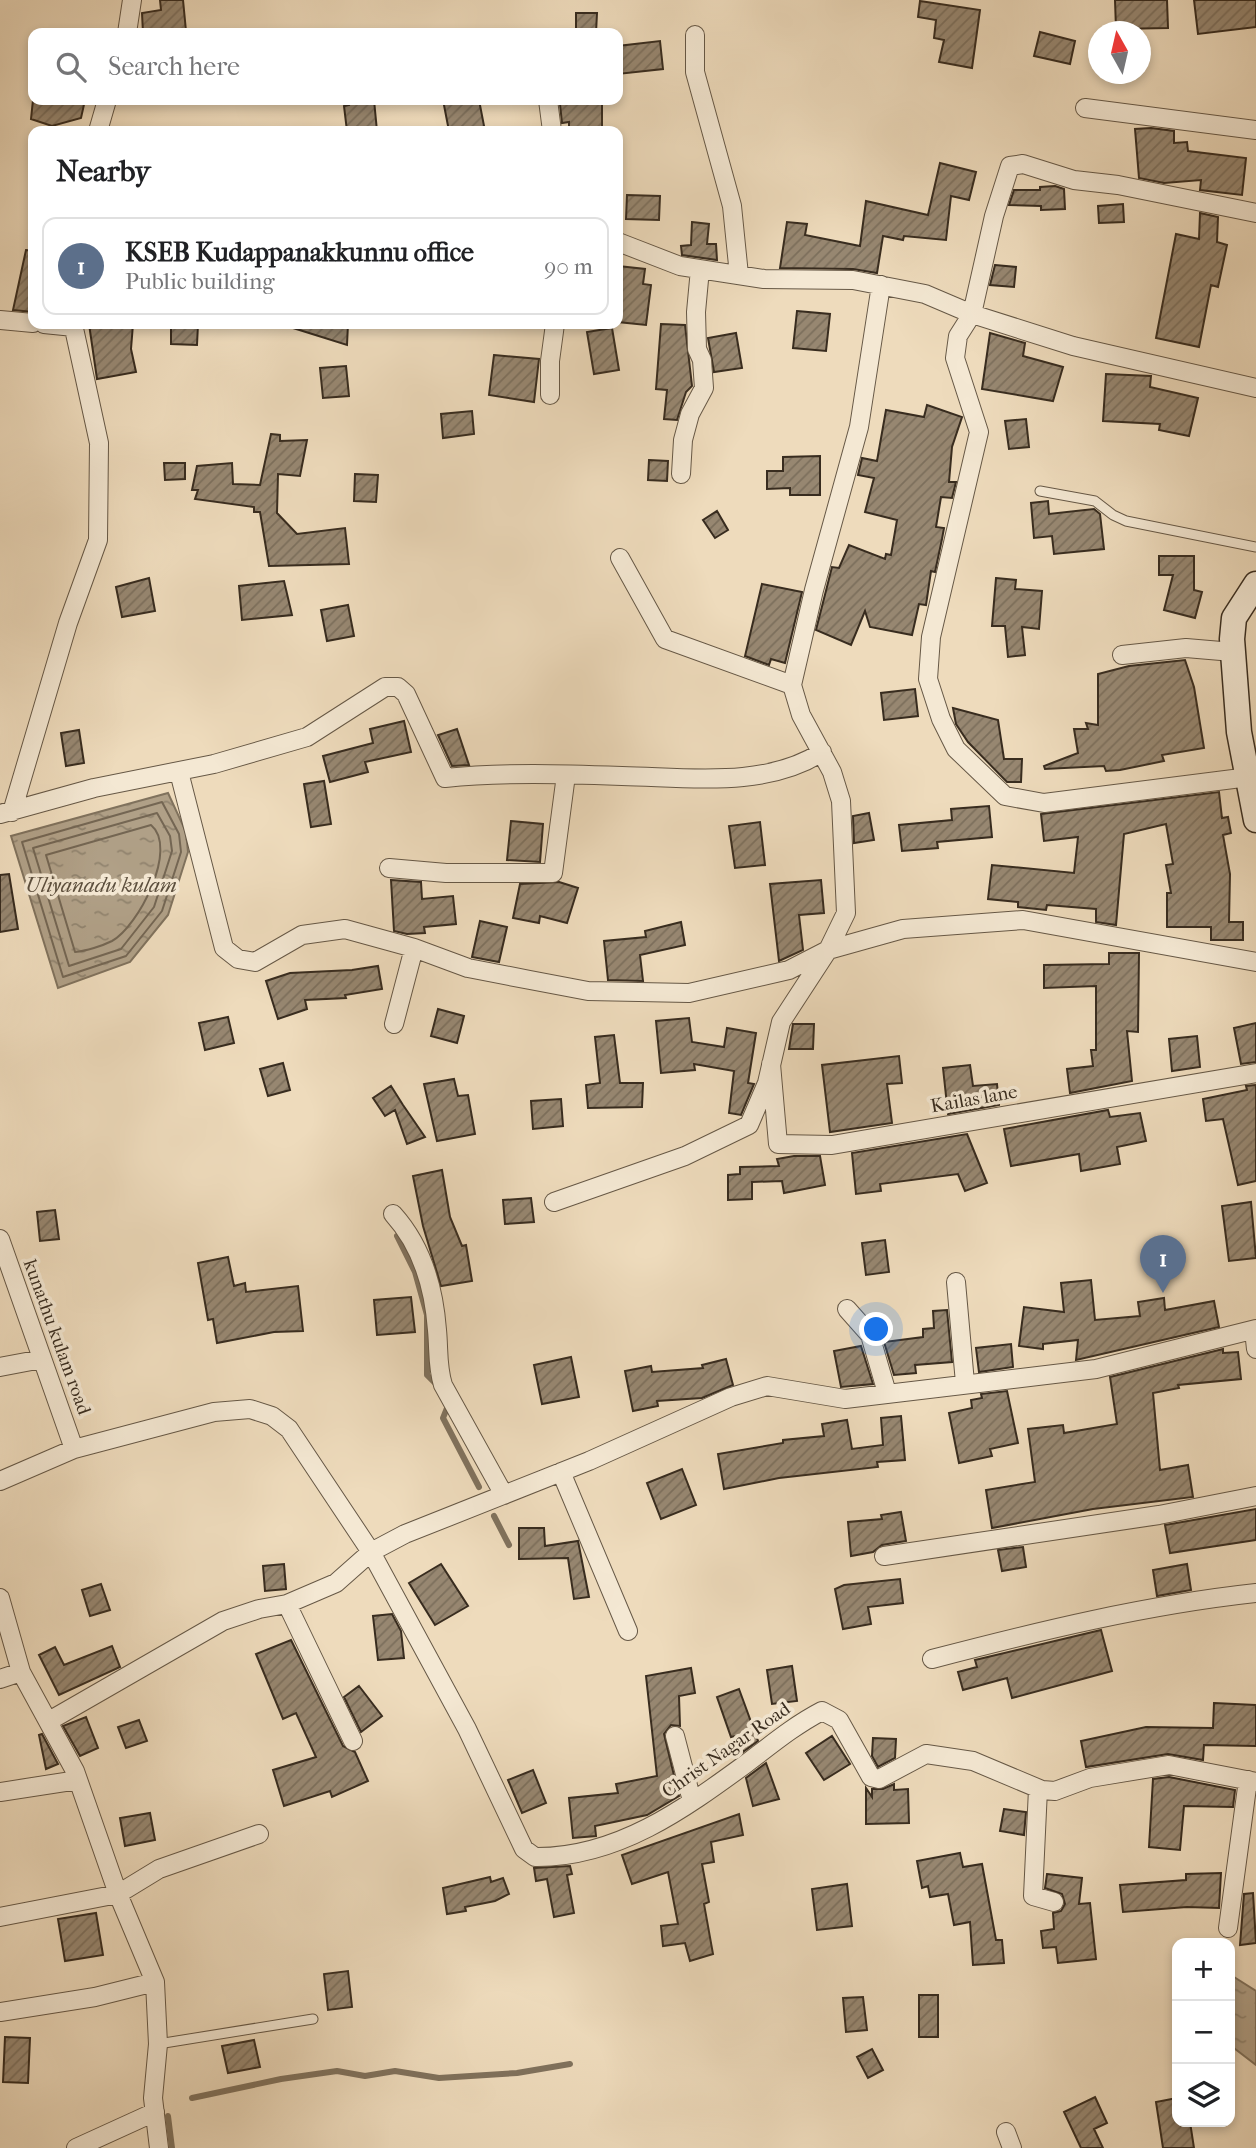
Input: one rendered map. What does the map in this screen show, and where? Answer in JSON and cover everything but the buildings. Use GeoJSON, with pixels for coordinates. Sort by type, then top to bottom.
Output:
{"type":"FeatureCollection","features":[{"type":"Feature","properties":{"kind":"main road"},"geometry":{"type":"LineString","coordinates":[[1256,584],[1234,618],[1233,652],[1238,732],[1256,820]]}},
{"type":"Feature","properties":{"kind":"street"},"geometry":{"type":"LineString","coordinates":[[128,28],[132,0]]}},
{"type":"Feature","properties":{"kind":"street"},"geometry":{"type":"LineString","coordinates":[[695,35],[695,72],[732,206],[738,275]]}},
{"type":"Feature","properties":{"kind":"street"},"geometry":{"type":"LineString","coordinates":[[99,126],[106,105]]}},
{"type":"Feature","properties":{"kind":"street"},"geometry":{"type":"LineString","coordinates":[[549,105],[551,126]]}},
{"type":"Feature","properties":{"kind":"street"},"geometry":{"type":"LineString","coordinates":[[1085,108],[1256,130]]}},
{"type":"Feature","properties":{"kind":"street"},"geometry":{"type":"LineString","coordinates":[[1249,777],[1044,803],[1006,796],[956,750],[941,719],[928,679],[932,636],[979,432],[955,358],[958,336],[972,314],[1004,178],[1014,164],[1023,164],[1074,180],[1256,213]]}},
{"type":"Feature","properties":{"kind":"street"},"geometry":{"type":"LineString","coordinates":[[623,244],[680,266],[764,279],[824,277],[925,294],[972,314],[1073,346],[1256,388]]}},
{"type":"Feature","properties":{"kind":"street"},"geometry":{"type":"LineString","coordinates":[[681,474],[683,440],[690,414],[704,388],[702,360],[697,349],[696,312],[700,269]]}},
{"type":"Feature","properties":{"kind":"street"},"geometry":{"type":"LineString","coordinates":[[554,1202],[685,1156],[749,1125],[767,1083],[781,1022],[828,950],[846,913],[841,801],[832,772],[801,715],[792,685],[814,590],[859,427],[881,285]]}},
{"type":"Feature","properties":{"kind":"street"},"geometry":{"type":"LineString","coordinates":[[0,320],[28,323]]}},
{"type":"Feature","properties":{"kind":"street"},"geometry":{"type":"LineString","coordinates":[[6,813],[98,540],[99,443],[75,329]]}},
{"type":"Feature","properties":{"kind":"street"},"geometry":{"type":"LineString","coordinates":[[550,395],[550,360],[554,329]]}},
{"type":"Feature","properties":{"kind":"street"},"geometry":{"type":"LineString","coordinates":[[620,558],[665,639],[792,685]]}},
{"type":"Feature","properties":{"kind":"street"},"geometry":{"type":"LineString","coordinates":[[1122,655],[1186,648],[1233,652]]}},
{"type":"Feature","properties":{"kind":"street"},"geometry":{"type":"LineString","coordinates":[[6,813],[94,788],[179,772],[307,737],[385,687],[398,687],[406,694],[444,778],[566,775],[677,779],[750,776],[805,763],[822,752]]}},
{"type":"Feature","properties":{"kind":"street"},"geometry":{"type":"LineString","coordinates":[[179,772],[224,948],[238,959],[255,962],[302,935],[324,930],[363,932],[468,968],[588,991],[689,993],[789,970],[828,950],[903,929],[1023,920],[1256,962]]}},
{"type":"Feature","properties":{"kind":"street"},"geometry":{"type":"LineString","coordinates":[[389,868],[446,873],[553,873],[566,775]]}},
{"type":"Feature","properties":{"kind":"street"},"geometry":{"type":"LineString","coordinates":[[394,1024],[414,948]]}},
{"type":"Feature","properties":{"kind":"street","name":"Kailas lane"},"geometry":{"type":"LineString","coordinates":[[771,1064],[778,1144],[832,1145],[1256,1073]]}},
{"type":"Feature","properties":{"kind":"street"},"geometry":{"type":"LineString","coordinates":[[393,1214],[413,1242],[427,1273],[437,1329],[438,1370],[443,1385],[504,1494]]}},
{"type":"Feature","properties":{"kind":"street","name":"kunathu kulam road"},"geometry":{"type":"LineString","coordinates":[[0,1239],[74,1449]]}},
{"type":"Feature","properties":{"kind":"street"},"geometry":{"type":"LineString","coordinates":[[956,1282],[965,1383]]}},
{"type":"Feature","properties":{"kind":"street"},"geometry":{"type":"LineString","coordinates":[[847,1309],[870,1335],[887,1393]]}},
{"type":"Feature","properties":{"kind":"street"},"geometry":{"type":"LineString","coordinates":[[49,1721],[223,1621],[259,1609],[287,1604],[336,1583],[371,1552],[405,1534],[561,1472],[731,1397],[767,1386],[845,1399],[1096,1369],[1255,1330],[1256,1349]]}},
{"type":"Feature","properties":{"kind":"street"},"geometry":{"type":"LineString","coordinates":[[0,1367],[43,1359]]}},
{"type":"Feature","properties":{"kind":"street","name":"Christ Nagar Road"},"geometry":{"type":"LineString","coordinates":[[0,1481],[74,1449],[214,1412],[250,1409],[272,1416],[289,1429],[371,1552],[467,1729],[524,1849],[535,1857],[546,1857],[632,1838],[692,1801],[798,1723],[822,1711],[839,1720],[871,1777],[890,1776],[926,1754],[973,1761],[1038,1788],[1055,1791],[1090,1777],[1169,1765],[1252,1781]]}},
{"type":"Feature","properties":{"kind":"street"},"geometry":{"type":"LineString","coordinates":[[561,1472],[628,1631]]}},
{"type":"Feature","properties":{"kind":"street"},"geometry":{"type":"LineString","coordinates":[[884,1556],[1159,1515],[1256,1496]]}},
{"type":"Feature","properties":{"kind":"street"},"geometry":{"type":"LineString","coordinates":[[932,1658],[1106,1616],[1196,1600],[1256,1593]]}},
{"type":"Feature","properties":{"kind":"street"},"geometry":{"type":"LineString","coordinates":[[0,1598],[21,1672],[78,1780],[118,1894],[155,1982],[158,2044],[155,2112],[159,2148]]}},
{"type":"Feature","properties":{"kind":"street"},"geometry":{"type":"LineString","coordinates":[[287,1604],[353,1741]]}},
{"type":"Feature","properties":{"kind":"street"},"geometry":{"type":"LineString","coordinates":[[0,1679],[21,1672]]}},
{"type":"Feature","properties":{"kind":"street"},"geometry":{"type":"LineString","coordinates":[[675,1736],[692,1801]]}},
{"type":"Feature","properties":{"kind":"street"},"geometry":{"type":"LineString","coordinates":[[0,1792],[78,1780]]}},
{"type":"Feature","properties":{"kind":"street"},"geometry":{"type":"LineString","coordinates":[[1228,1928],[1252,1781]]}},
{"type":"Feature","properties":{"kind":"street"},"geometry":{"type":"LineString","coordinates":[[1038,1788],[1033,1896],[1054,1902]]}},
{"type":"Feature","properties":{"kind":"street"},"geometry":{"type":"LineString","coordinates":[[0,1917],[118,1894],[159,1869],[259,1834]]}},
{"type":"Feature","properties":{"kind":"street"},"geometry":{"type":"LineString","coordinates":[[0,2012],[95,1997],[155,1982]]}},
{"type":"Feature","properties":{"kind":"street"},"geometry":{"type":"LineString","coordinates":[[76,2148],[155,2112]]}},
{"type":"Feature","properties":{"kind":"lane"},"geometry":{"type":"LineString","coordinates":[[1040,491],[1095,500],[1126,521],[1256,547]]}},
{"type":"Feature","properties":{"kind":"lane"},"geometry":{"type":"LineString","coordinates":[[158,2044],[313,2019]]}},
{"type":"Feature","properties":{"kind":"water","name":"Uliyanadu kulam"},"geometry":{"type":"Polygon","coordinates":[[[168,793],[186,832],[188,852],[168,915],[130,962],[58,988],[11,836],[168,793]]]}},
{"type":"Feature","properties":{"kind":"water"},"geometry":{"type":"Polygon","coordinates":[[[1235,1978],[1256,1991],[1256,2065],[1235,2049],[1235,1978]]]}},
{"type":"Feature","properties":{"kind":"waterway"},"geometry":{"type":"LineString","coordinates":[[397,1236],[415,1272],[427,1315],[427,1375],[437,1385]]}},
{"type":"Feature","properties":{"kind":"waterway"},"geometry":{"type":"LineString","coordinates":[[449,1403],[443,1418],[479,1487]]}},
{"type":"Feature","properties":{"kind":"waterway"},"geometry":{"type":"LineString","coordinates":[[494,1516],[509,1545]]}},
{"type":"Feature","properties":{"kind":"waterway"},"geometry":{"type":"LineString","coordinates":[[192,2098],[281,2079],[337,2071],[365,2076],[395,2071],[439,2078],[517,2073],[570,2064]]}},
{"type":"Feature","properties":{"kind":"waterway"},"geometry":{"type":"LineString","coordinates":[[168,2116],[172,2148]]}},
{"type":"Feature","properties":{"kind":"place","name":"KSEB Kudappanakkunnu office"},"geometry":{"type":"Point","coordinates":[1163,1293]}}]}
